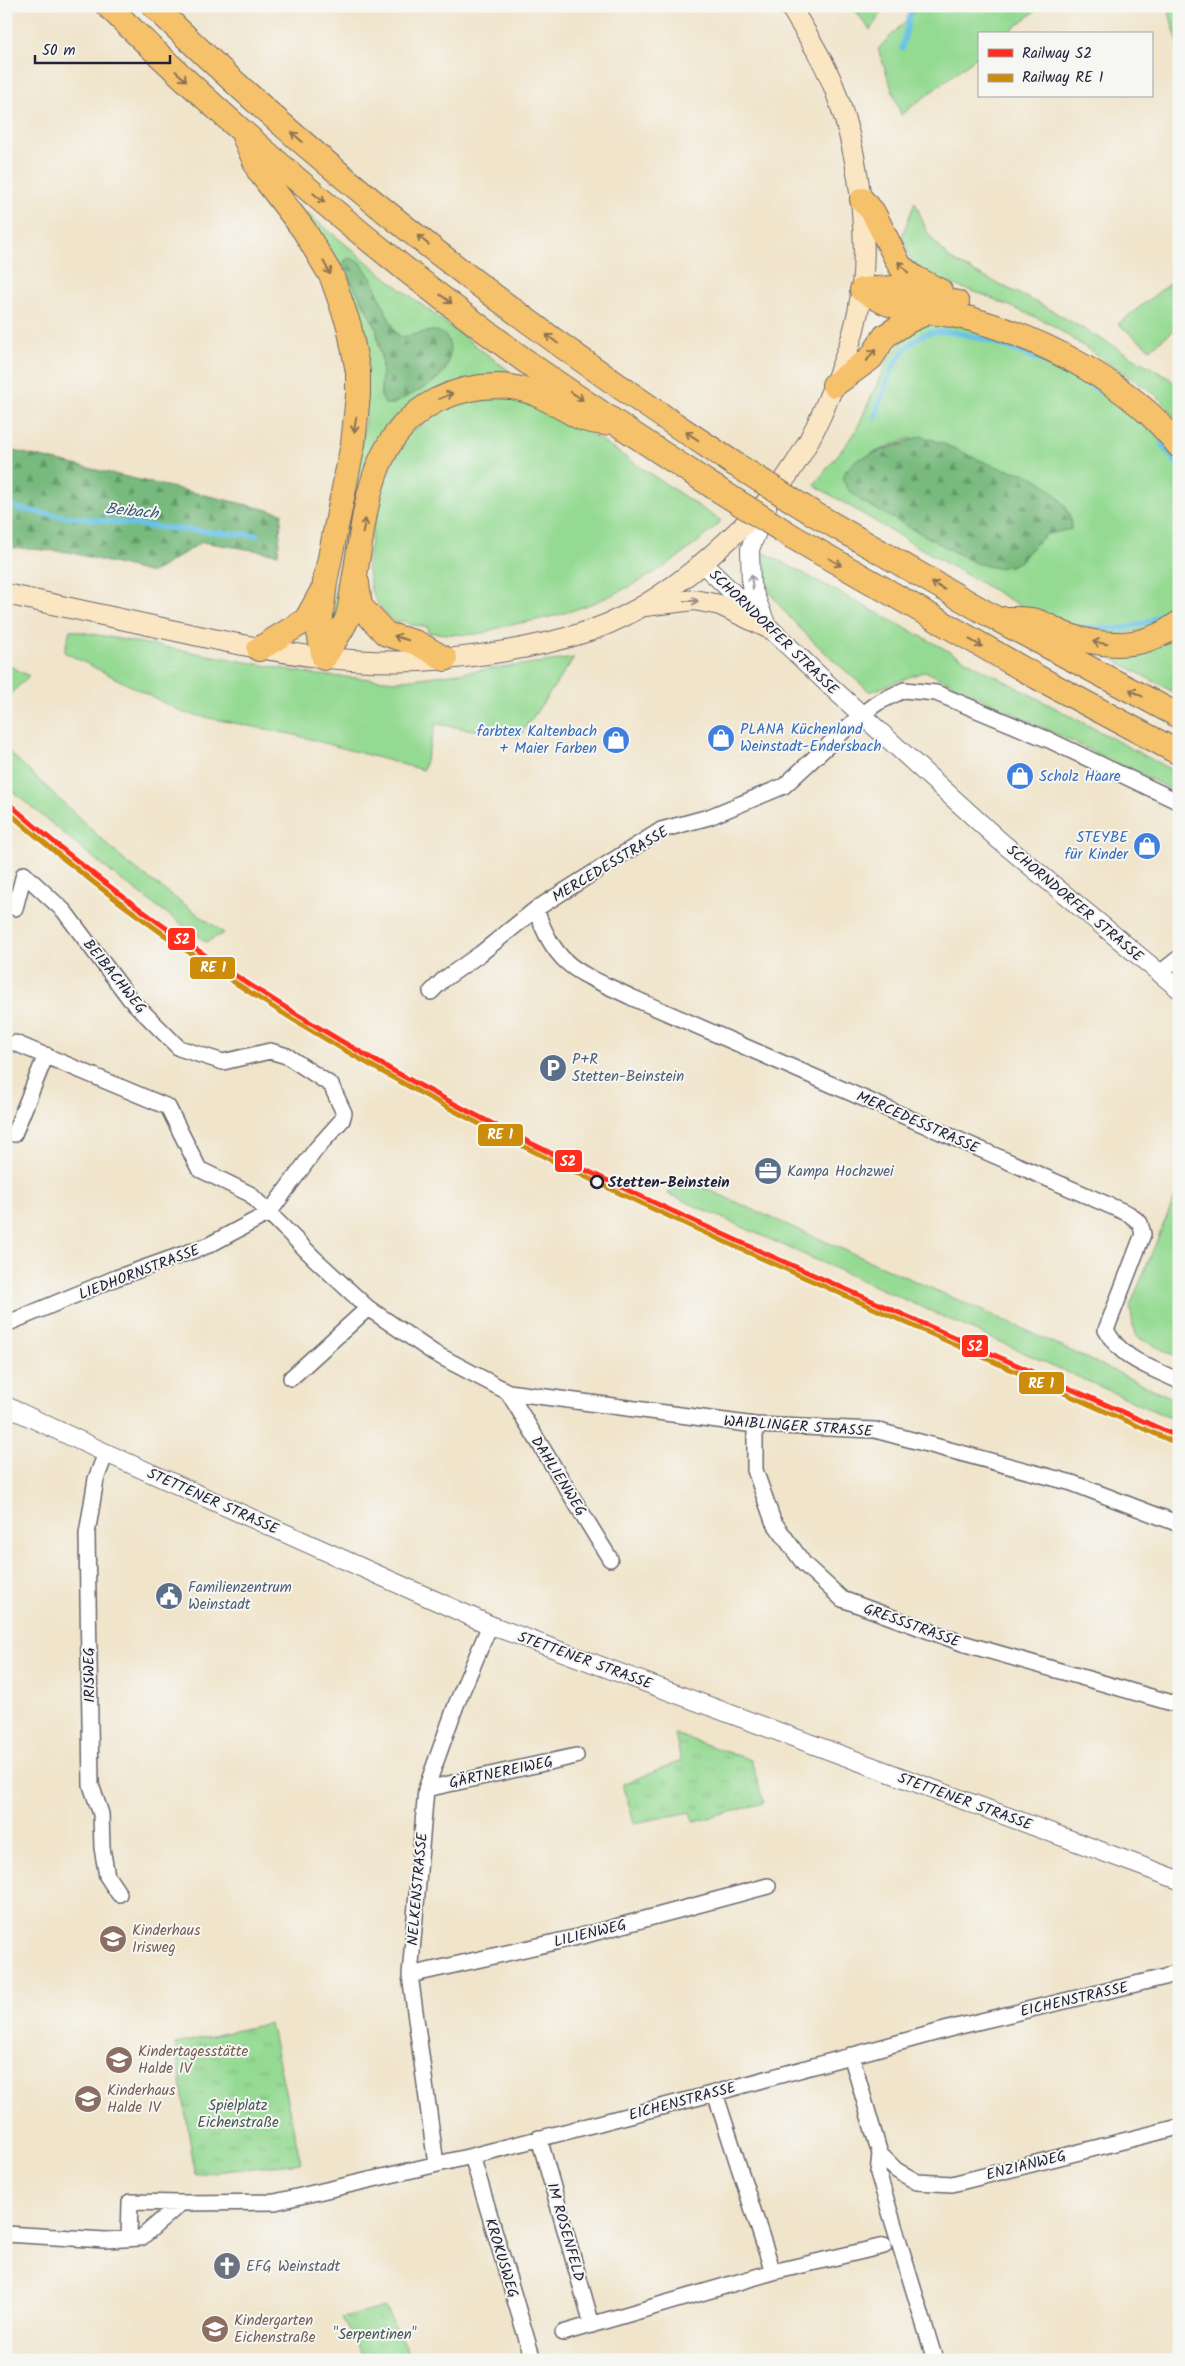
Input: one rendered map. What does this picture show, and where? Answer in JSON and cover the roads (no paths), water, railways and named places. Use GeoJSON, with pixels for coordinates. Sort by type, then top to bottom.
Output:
{"type":"FeatureCollection","features":[{"type":"Feature","properties":{"kind":"highway"},"geometry":{"type":"LineString","coordinates":[[108,6],[242,132],[409,271],[538,369],[622,427],[793,537],[1029,673],[1179,752]]}},
{"type":"Feature","properties":{"kind":"highway"},"geometry":{"type":"LineString","coordinates":[[154,6],[262,107],[430,246],[591,368],[733,463],[811,512],[995,618],[1179,716]]}},
{"type":"Feature","properties":{"kind":"highway"},"geometry":{"type":"LineString","coordinates":[[242,132],[259,171],[304,230],[332,277],[341,299],[354,349],[358,379],[356,416],[325,582],[324,608],[319,633],[324,658]]}},
{"type":"Feature","properties":{"kind":"highway"},"geometry":{"type":"LineString","coordinates":[[862,200],[873,212],[902,268],[958,303]]}},
{"type":"Feature","properties":{"kind":"highway"},"geometry":{"type":"LineString","coordinates":[[862,290],[893,288],[958,303],[1030,329],[1101,367],[1142,394],[1179,430]]}},
{"type":"Feature","properties":{"kind":"highway"},"geometry":{"type":"LineString","coordinates":[[862,290],[891,305],[928,312],[946,313],[990,325],[1068,359],[1128,396],[1158,422],[1179,446]]}},
{"type":"Feature","properties":{"kind":"highway"},"geometry":{"type":"LineString","coordinates":[[834,385],[871,358],[885,336],[910,320],[928,312]]}},
{"type":"Feature","properties":{"kind":"highway"},"geometry":{"type":"LineString","coordinates":[[324,658],[347,619],[373,484],[384,450],[402,426],[428,405],[468,389],[492,386],[511,387],[548,398],[581,418],[622,427]]}},
{"type":"Feature","properties":{"kind":"highway"},"geometry":{"type":"LineString","coordinates":[[355,574],[360,606],[386,634],[417,643],[444,659]]}},
{"type":"Feature","properties":{"kind":"highway"},"geometry":{"type":"LineString","coordinates":[[259,649],[306,620],[316,605],[325,582]]}},
{"type":"Feature","properties":{"kind":"highway"},"geometry":{"type":"LineString","coordinates":[[995,618],[1035,621],[1083,640],[1114,645],[1144,641],[1158,636],[1179,623]]}},
{"type":"Feature","properties":{"kind":"main road","name":"SCHORNDORFER STRASSE"},"geometry":{"type":"LineString","coordinates":[[703,564],[771,497],[801,453],[820,418],[834,385],[855,326],[862,290],[862,200],[849,132],[834,88],[822,61],[790,6]]}},
{"type":"Feature","properties":{"kind":"main road"},"geometry":{"type":"LineString","coordinates":[[6,594],[259,649],[324,658],[387,661],[444,659],[516,650],[593,630],[643,606],[703,564]]}},
{"type":"Feature","properties":{"kind":"main road"},"geometry":{"type":"LineString","coordinates":[[643,606],[694,600],[720,605],[768,628]]}},
{"type":"Feature","properties":{"kind":"street"},"geometry":{"type":"LineString","coordinates":[[768,628],[751,585],[750,549],[771,497]]}},
{"type":"Feature","properties":{"kind":"street","name":"SCHORNDORFER STRASSE"},"geometry":{"type":"LineString","coordinates":[[703,564],[861,715],[1000,841],[1179,989]]}},
{"type":"Feature","properties":{"kind":"street","name":"MERCEDESSTRASSE"},"geometry":{"type":"LineString","coordinates":[[431,992],[443,980],[480,954],[536,909],[661,830],[710,817],[784,786],[861,715],[877,703],[904,690],[936,693],[1049,740],[1179,802]]}},
{"type":"Feature","properties":{"kind":"street","name":"BEIBACHWEG"},"geometry":{"type":"LineString","coordinates":[[15,908],[24,874],[64,911],[130,999],[179,1048],[223,1062],[270,1051],[287,1056],[331,1085],[344,1112]]}},
{"type":"Feature","properties":{"kind":"street","name":"MERCEDESSTRASSE"},"geometry":{"type":"LineString","coordinates":[[536,909],[548,940],[555,952],[570,967],[633,998],[1129,1214],[1140,1223],[1143,1234],[1106,1330],[1114,1344],[1126,1356],[1179,1381]]}},
{"type":"Feature","properties":{"kind":"street"},"geometry":{"type":"LineString","coordinates":[[1160,974],[1179,958]]}},
{"type":"Feature","properties":{"kind":"street"},"geometry":{"type":"LineString","coordinates":[[15,1043],[168,1107],[199,1169],[250,1194],[268,1213]]}},
{"type":"Feature","properties":{"kind":"street"},"geometry":{"type":"LineString","coordinates":[[14,1134],[46,1055]]}},
{"type":"Feature","properties":{"kind":"street","name":"LIEDHORNSTRASSE"},"geometry":{"type":"LineString","coordinates":[[6,1324],[116,1278],[209,1245],[268,1213],[316,1149],[342,1120],[344,1112]]}},
{"type":"Feature","properties":{"kind":"street","name":"WAIBLINGER STRASSE"},"geometry":{"type":"LineString","coordinates":[[268,1213],[368,1308],[434,1353],[508,1392],[754,1425],[875,1430],[1072,1483],[1179,1524]]}},
{"type":"Feature","properties":{"kind":"street"},"geometry":{"type":"LineString","coordinates":[[291,1378],[368,1308]]}},
{"type":"Feature","properties":{"kind":"street","name":"DAHLIENWEG"},"geometry":{"type":"LineString","coordinates":[[508,1392],[610,1559]]}},
{"type":"Feature","properties":{"kind":"street","name":"STETTENER STRASSE"},"geometry":{"type":"LineString","coordinates":[[6,1406],[106,1453],[490,1624],[1179,1880]]}},
{"type":"Feature","properties":{"kind":"street","name":"GRESSSTRASSE"},"geometry":{"type":"LineString","coordinates":[[754,1425],[755,1470],[773,1521],[804,1564],[842,1600],[962,1643],[1179,1705]]}},
{"type":"Feature","properties":{"kind":"street","name":"IRISWEG"},"geometry":{"type":"LineString","coordinates":[[106,1453],[96,1479],[87,1534],[91,1785],[101,1814],[102,1848],[107,1876],[119,1894]]}},
{"type":"Feature","properties":{"kind":"street","name":"NELKENSTRASSE"},"geometry":{"type":"LineString","coordinates":[[436,2164],[410,1975],[426,1789],[456,1705],[490,1624]]}},
{"type":"Feature","properties":{"kind":"street","name":"GÄRTNEREIWEG"},"geometry":{"type":"LineString","coordinates":[[426,1789],[576,1756]]}},
{"type":"Feature","properties":{"kind":"street","name":"LILIENWEG"},"geometry":{"type":"LineString","coordinates":[[410,1975],[582,1936],[768,1886]]}},
{"type":"Feature","properties":{"kind":"street","name":"EICHENSTRASSE"},"geometry":{"type":"LineString","coordinates":[[129,2239],[130,2202],[275,2202],[472,2156],[715,2093],[956,2027],[1165,1977],[1179,1971]]}},
{"type":"Feature","properties":{"kind":"street"},"geometry":{"type":"LineString","coordinates":[[851,2055],[880,2154],[878,2173],[935,2360]]}},
{"type":"Feature","properties":{"kind":"street"},"geometry":{"type":"LineString","coordinates":[[715,2093],[774,2272]]}},
{"type":"Feature","properties":{"kind":"street","name":"ENZIANWEG"},"geometry":{"type":"LineString","coordinates":[[880,2154],[896,2170],[917,2182],[952,2184],[1179,2127]]}},
{"type":"Feature","properties":{"kind":"street","name":"IM ROSENFELD"},"geometry":{"type":"LineString","coordinates":[[539,2138],[592,2325]]}},
{"type":"Feature","properties":{"kind":"street","name":"KROKUSWEG"},"geometry":{"type":"LineString","coordinates":[[472,2156],[532,2360]]}},
{"type":"Feature","properties":{"kind":"street"},"geometry":{"type":"LineString","coordinates":[[6,2234],[105,2240],[141,2238],[181,2203]]}},
{"type":"Feature","properties":{"kind":"street"},"geometry":{"type":"LineString","coordinates":[[563,2333],[774,2272],[884,2246]]}},
{"type":"Feature","properties":{"kind":"waterway","name":"Beibach"},"geometry":{"type":"LineString","coordinates":[[902,48],[912,6]]}},
{"type":"Feature","properties":{"kind":"waterway"},"geometry":{"type":"LineString","coordinates":[[875,418],[891,372],[903,352],[921,336],[938,332],[961,334],[1018,351],[1074,377],[1113,399]]}},
{"type":"Feature","properties":{"kind":"waterway"},"geometry":{"type":"LineString","coordinates":[[1162,444],[1179,467]]}},
{"type":"Feature","properties":{"kind":"waterway","name":"Beibach"},"geometry":{"type":"LineString","coordinates":[[6,505],[40,513],[117,523],[257,535]]}},
{"type":"Feature","properties":{"kind":"waterway"},"geometry":{"type":"LineString","coordinates":[[1088,627],[1113,629],[1136,625],[1159,616],[1179,602]]}},
{"type":"Feature","properties":{"kind":"rail line","name":"S2"},"geometry":{"type":"LineString","coordinates":[[6,801],[97,877],[192,947],[291,1011],[392,1070],[495,1125],[601,1178],[708,1228],[1179,1437]]}},
{"type":"Feature","properties":{"kind":"place","name":"PLANA Küchenland Weinstadt-Endersbach"},"geometry":{"type":"Point","coordinates":[721,738]}},
{"type":"Feature","properties":{"kind":"place","name":"farbtex Kaltenbach + Maier Farben"},"geometry":{"type":"Point","coordinates":[616,740]}},
{"type":"Feature","properties":{"kind":"place","name":"Scholz Haare"},"geometry":{"type":"Point","coordinates":[1020,776]}},
{"type":"Feature","properties":{"kind":"place","name":"STEYBE für Kinder"},"geometry":{"type":"Point","coordinates":[1147,846]}},
{"type":"Feature","properties":{"kind":"place","name":"P+R Stetten-Beinstein"},"geometry":{"type":"Point","coordinates":[553,1068]}},
{"type":"Feature","properties":{"kind":"place","name":"Kampa Hochzwei"},"geometry":{"type":"Point","coordinates":[768,1171]}},
{"type":"Feature","properties":{"kind":"place","name":"Stetten-Beinstein"},"geometry":{"type":"Point","coordinates":[597,1182]}},
{"type":"Feature","properties":{"kind":"place","name":"Familienzentrum Weinstadt"},"geometry":{"type":"Point","coordinates":[169,1596]}},
{"type":"Feature","properties":{"kind":"place","name":"Kinderhaus Irisweg"},"geometry":{"type":"Point","coordinates":[113,1939]}},
{"type":"Feature","properties":{"kind":"place","name":"Kindertagesstätte Halde IV"},"geometry":{"type":"Point","coordinates":[119,2060]}},
{"type":"Feature","properties":{"kind":"place","name":"Kinderhaus Halde IV"},"geometry":{"type":"Point","coordinates":[88,2099]}},
{"type":"Feature","properties":{"kind":"place","name":"EFG Weinstadt"},"geometry":{"type":"Point","coordinates":[227,2266]}},
{"type":"Feature","properties":{"kind":"place","name":"Kindergarten Eichenstraße"},"geometry":{"type":"Point","coordinates":[215,2329]}},
{"type":"Feature","properties":{"kind":"park label","name":"Spielplatz Eichenstraße"},"geometry":{"type":"Point","coordinates":[238,2114]}},
{"type":"Feature","properties":{"kind":"park label","name":"\"Serpentinen\""},"geometry":{"type":"Point","coordinates":[375,2334]}}]}
